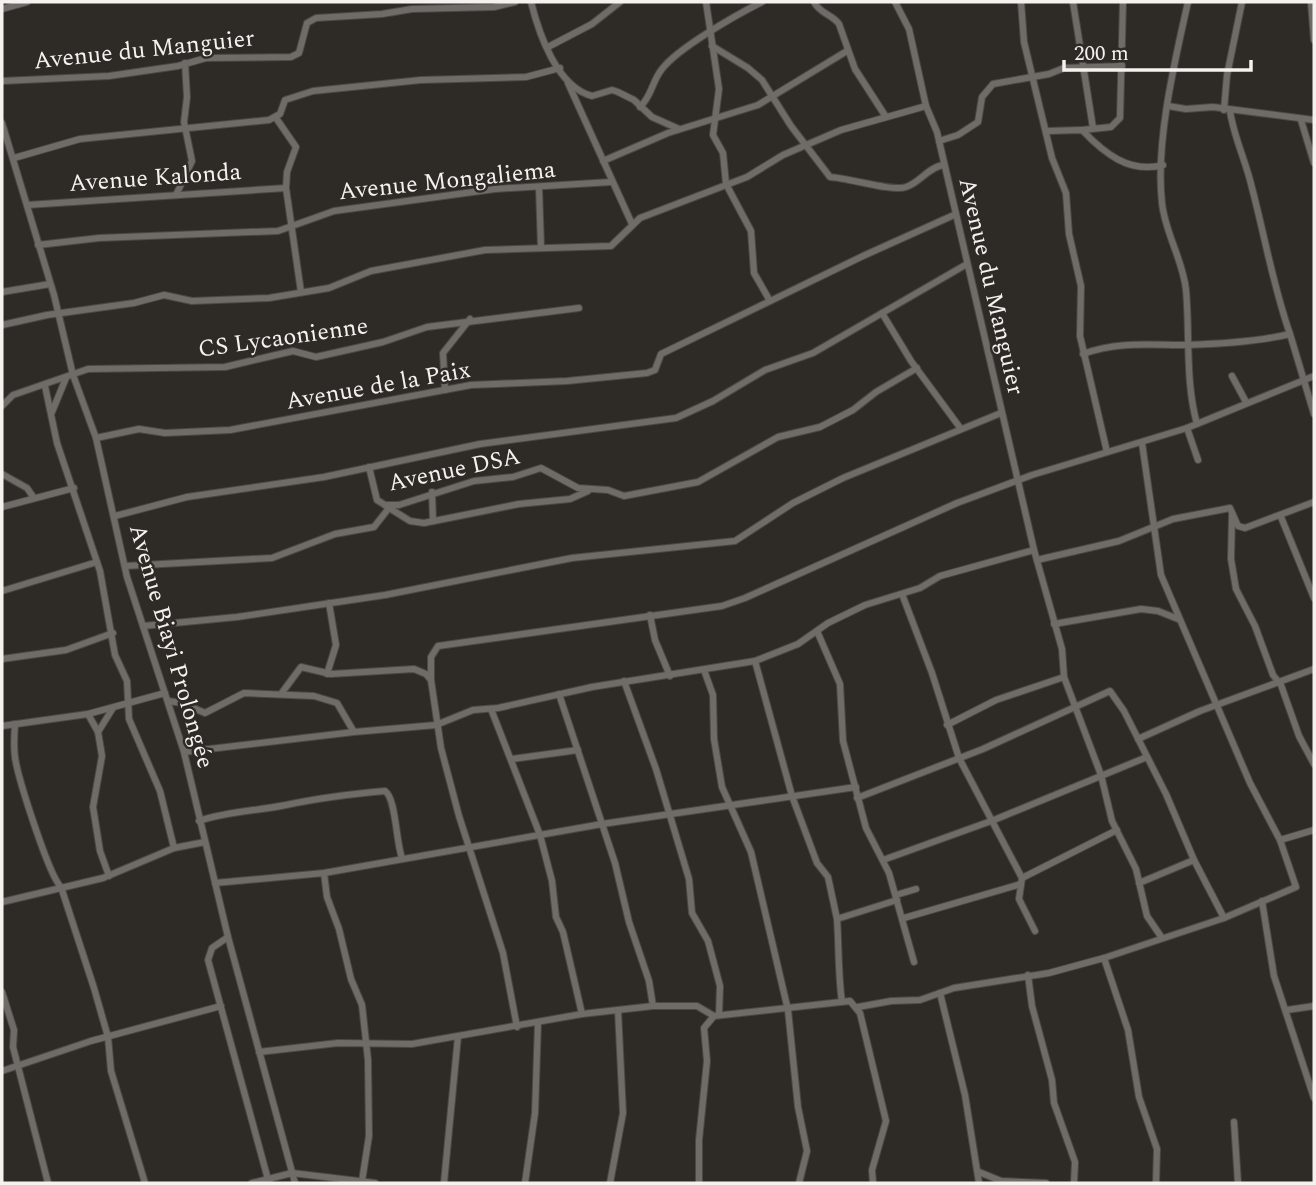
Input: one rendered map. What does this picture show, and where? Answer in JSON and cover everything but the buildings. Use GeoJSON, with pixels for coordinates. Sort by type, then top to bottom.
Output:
{"type":"FeatureCollection","features":[{"type":"Feature","properties":{"kind":"street"},"geometry":{"type":"LineString","coordinates":[[2,9],[27,2]]}},
{"type":"Feature","properties":{"kind":"street","name":"Avenue du Manguier"},"geometry":{"type":"LineString","coordinates":[[2,81],[109,76],[206,58],[291,57],[299,52],[307,23],[316,18],[382,14],[410,5],[494,7],[515,2]]}},
{"type":"Feature","properties":{"kind":"street"},"geometry":{"type":"LineString","coordinates":[[531,2],[548,47],[568,83],[632,224]]}},
{"type":"Feature","properties":{"kind":"street"},"geometry":{"type":"LineString","coordinates":[[548,47],[592,24],[620,2]]}},
{"type":"Feature","properties":{"kind":"street"},"geometry":{"type":"LineString","coordinates":[[706,2],[719,89],[713,135],[723,153],[726,184],[751,231],[754,273],[770,301],[954,215]]}},
{"type":"Feature","properties":{"kind":"street"},"geometry":{"type":"LineString","coordinates":[[640,107],[648,100],[661,70],[670,60],[737,15],[762,2]]}},
{"type":"Feature","properties":{"kind":"street"},"geometry":{"type":"LineString","coordinates":[[814,2],[820,11],[839,24],[847,51],[886,117]]}},
{"type":"Feature","properties":{"kind":"street","name":"Avenue du Manguier"},"geometry":{"type":"LineString","coordinates":[[895,2],[909,29],[926,106],[939,141],[954,215],[1034,550],[1062,649],[1064,677],[1101,775],[1117,830],[1139,883],[1147,916],[1162,938]]}},
{"type":"Feature","properties":{"kind":"street"},"geometry":{"type":"LineString","coordinates":[[1021,2],[1022,33],[1052,158],[1066,193],[1069,234],[1080,276],[1078,323],[1107,452]]}},
{"type":"Feature","properties":{"kind":"street"},"geometry":{"type":"LineString","coordinates":[[1073,2],[1093,128]]}},
{"type":"Feature","properties":{"kind":"street"},"geometry":{"type":"LineString","coordinates":[[1047,131],[1111,127],[1120,118],[1123,2]]}},
{"type":"Feature","properties":{"kind":"street"},"geometry":{"type":"LineString","coordinates":[[1188,2],[1174,59],[1163,164],[1162,202],[1184,277],[1192,401],[1197,424]]}},
{"type":"Feature","properties":{"kind":"street"},"geometry":{"type":"LineString","coordinates":[[1242,2],[1227,75],[1227,110],[1256,204],[1273,287],[1306,380],[1314,414]]}},
{"type":"Feature","properties":{"kind":"street"},"geometry":{"type":"LineString","coordinates":[[1311,2],[1314,40]]}},
{"type":"Feature","properties":{"kind":"street"},"geometry":{"type":"LineString","coordinates":[[712,46],[748,68],[774,96],[791,126],[808,145],[825,174],[830,177],[898,189],[916,183],[934,167],[943,165]]}},
{"type":"Feature","properties":{"kind":"street"},"geometry":{"type":"LineString","coordinates":[[603,161],[681,130],[758,105],[847,51]]}},
{"type":"Feature","properties":{"kind":"street"},"geometry":{"type":"LineString","coordinates":[[176,195],[192,161],[191,142],[185,130],[185,64]]}},
{"type":"Feature","properties":{"kind":"street"},"geometry":{"type":"LineString","coordinates":[[939,141],[958,135],[978,122],[982,97],[993,84],[1064,68],[1122,66]]}},
{"type":"Feature","properties":{"kind":"street"},"geometry":{"type":"LineString","coordinates":[[276,118],[285,100],[313,91],[421,80],[526,77],[560,68]]}},
{"type":"Feature","properties":{"kind":"street"},"geometry":{"type":"LineString","coordinates":[[568,83],[592,96],[612,90],[618,92],[634,100],[652,117],[681,130]]}},
{"type":"Feature","properties":{"kind":"street"},"geometry":{"type":"LineString","coordinates":[[2,325],[134,303],[164,295],[184,300],[212,301],[269,298],[329,288],[371,271],[501,249],[611,246],[622,239],[632,224],[675,203],[747,177],[783,155],[849,127],[926,106]]}},
{"type":"Feature","properties":{"kind":"street"},"geometry":{"type":"LineString","coordinates":[[1168,106],[1314,120]]}},
{"type":"Feature","properties":{"kind":"street"},"geometry":{"type":"LineString","coordinates":[[14,158],[80,139],[185,130],[276,118]]}},
{"type":"Feature","properties":{"kind":"street"},"geometry":{"type":"LineString","coordinates":[[276,118],[296,147],[286,188],[301,292]]}},
{"type":"Feature","properties":{"kind":"street"},"geometry":{"type":"LineString","coordinates":[[1301,120],[1314,163]]}},
{"type":"Feature","properties":{"kind":"street","name":"Avenue Biayi Prolongée"},"geometry":{"type":"LineString","coordinates":[[2,123],[59,314],[74,375],[96,438],[125,566],[184,752],[228,937],[295,1183]]}},
{"type":"Feature","properties":{"kind":"street"},"geometry":{"type":"LineString","coordinates":[[1082,130],[1106,154],[1129,164],[1144,168],[1163,164]]}},
{"type":"Feature","properties":{"kind":"street","name":"Avenue Mongaliema"},"geometry":{"type":"LineString","coordinates":[[38,245],[99,238],[278,230],[334,211],[452,194],[611,182]]}},
{"type":"Feature","properties":{"kind":"street"},"geometry":{"type":"LineString","coordinates":[[539,187],[541,248]]}},
{"type":"Feature","properties":{"kind":"street","name":"Avenue Kalonda"},"geometry":{"type":"LineString","coordinates":[[27,205],[286,188]]}},
{"type":"Feature","properties":{"kind":"street"},"geometry":{"type":"LineString","coordinates":[[369,467],[480,444],[676,418],[713,401],[765,370],[813,354],[967,264]]}},
{"type":"Feature","properties":{"kind":"street"},"geometry":{"type":"LineString","coordinates":[[2,292],[50,284]]}},
{"type":"Feature","properties":{"kind":"street","name":"Avenue de la Paix"},"geometry":{"type":"LineString","coordinates":[[96,438],[139,429],[165,433],[230,430],[444,390],[653,371],[661,354],[770,301]]}},
{"type":"Feature","properties":{"kind":"street","name":"CS Lycaonienne"},"geometry":{"type":"LineString","coordinates":[[2,406],[13,395],[95,369],[225,367],[293,351],[316,356],[383,342],[427,327],[470,319],[579,308]]}},
{"type":"Feature","properties":{"kind":"street"},"geometry":{"type":"LineString","coordinates":[[882,313],[961,429]]}},
{"type":"Feature","properties":{"kind":"street"},"geometry":{"type":"LineString","coordinates":[[444,390],[443,353],[470,319]]}},
{"type":"Feature","properties":{"kind":"street"},"geometry":{"type":"LineString","coordinates":[[1083,354],[1122,344],[1189,345],[1261,340],[1290,334]]}},
{"type":"Feature","properties":{"kind":"street","name":"Avenue DSA"},"geometry":{"type":"LineString","coordinates":[[115,516],[187,498],[369,467],[377,500],[387,507],[474,481],[513,477],[541,468],[588,491],[608,490],[631,496],[698,482],[778,437],[820,427],[847,413],[876,391],[917,368]]}},
{"type":"Feature","properties":{"kind":"street"},"geometry":{"type":"LineString","coordinates":[[1232,376],[1246,402]]}},
{"type":"Feature","properties":{"kind":"street"},"geometry":{"type":"LineString","coordinates":[[517,1027],[503,953],[470,849],[436,725],[431,680],[432,652],[444,644],[701,610],[746,598],[957,503],[1107,452],[1188,428],[1314,376]]}},
{"type":"Feature","properties":{"kind":"street"},"geometry":{"type":"LineString","coordinates":[[51,414],[66,378]]}},
{"type":"Feature","properties":{"kind":"street"},"geometry":{"type":"LineString","coordinates":[[45,386],[57,443],[97,562],[100,588],[113,633],[115,655],[127,681],[127,702],[133,734],[142,745],[160,791],[174,848]]}},
{"type":"Feature","properties":{"kind":"street"},"geometry":{"type":"LineString","coordinates":[[143,625],[237,617],[415,590],[507,569],[572,558],[735,541],[756,525],[830,484],[1002,413]]}},
{"type":"Feature","properties":{"kind":"street"},"geometry":{"type":"LineString","coordinates":[[1188,428],[1198,460]]}},
{"type":"Feature","properties":{"kind":"street"},"geometry":{"type":"LineString","coordinates":[[858,1007],[891,1000],[920,1000],[940,993],[1049,973],[1104,958],[1224,918],[1296,887],[1280,840],[1254,792],[1178,619],[1157,564],[1155,526],[1142,443]]}},
{"type":"Feature","properties":{"kind":"street"},"geometry":{"type":"LineString","coordinates":[[2,474],[27,488],[34,498]]}},
{"type":"Feature","properties":{"kind":"street"},"geometry":{"type":"LineString","coordinates":[[568,482],[570,499]]}},
{"type":"Feature","properties":{"kind":"street"},"geometry":{"type":"LineString","coordinates":[[2,507],[74,488]]}},
{"type":"Feature","properties":{"kind":"street"},"geometry":{"type":"LineString","coordinates":[[125,566],[272,558],[335,534],[374,527],[387,507],[410,521],[433,521],[519,504],[570,499],[588,491]]}},
{"type":"Feature","properties":{"kind":"street"},"geometry":{"type":"LineString","coordinates":[[432,492],[433,521]]}},
{"type":"Feature","properties":{"kind":"street"},"geometry":{"type":"LineString","coordinates":[[1232,509],[1238,526],[1243,528],[1280,517],[1314,502]]}},
{"type":"Feature","properties":{"kind":"street"},"geometry":{"type":"LineString","coordinates":[[1037,560],[1095,548],[1192,514],[1232,509]]}},
{"type":"Feature","properties":{"kind":"street"},"geometry":{"type":"LineString","coordinates":[[1232,509],[1231,559],[1236,589],[1255,626],[1273,675],[1279,680],[1298,736],[1314,764]]}},
{"type":"Feature","properties":{"kind":"street"},"geometry":{"type":"LineString","coordinates":[[1280,517],[1314,598]]}},
{"type":"Feature","properties":{"kind":"street"},"geometry":{"type":"LineString","coordinates":[[184,752],[436,725],[460,713],[624,681],[755,661],[791,648],[865,605],[920,588],[940,576],[1034,550]]}},
{"type":"Feature","properties":{"kind":"street"},"geometry":{"type":"LineString","coordinates":[[2,591],[97,562]]}},
{"type":"Feature","properties":{"kind":"street"},"geometry":{"type":"LineString","coordinates":[[902,594],[932,673],[959,758],[994,820],[1021,881],[1019,899],[1035,931]]}},
{"type":"Feature","properties":{"kind":"street"},"geometry":{"type":"LineString","coordinates":[[327,674],[336,645],[329,603]]}},
{"type":"Feature","properties":{"kind":"street"},"geometry":{"type":"LineString","coordinates":[[1054,624],[1141,609],[1158,611],[1178,619]]}},
{"type":"Feature","properties":{"kind":"street"},"geometry":{"type":"LineString","coordinates":[[650,615],[655,640],[670,676]]}},
{"type":"Feature","properties":{"kind":"street"},"geometry":{"type":"LineString","coordinates":[[817,631],[839,684],[843,741],[866,828],[883,860],[897,898],[914,962]]}},
{"type":"Feature","properties":{"kind":"street"},"geometry":{"type":"LineString","coordinates":[[2,659],[66,650],[113,633]]}},
{"type":"Feature","properties":{"kind":"street"},"geometry":{"type":"LineString","coordinates":[[755,661],[792,796],[817,863],[828,877],[840,932],[838,972],[842,1002]]}},
{"type":"Feature","properties":{"kind":"street"},"geometry":{"type":"LineString","coordinates":[[281,694],[301,667],[327,674],[414,668],[431,680]]}},
{"type":"Feature","properties":{"kind":"street"},"geometry":{"type":"LineString","coordinates":[[1138,739],[1279,680],[1314,669]]}},
{"type":"Feature","properties":{"kind":"street"},"geometry":{"type":"LineString","coordinates":[[704,670],[713,695],[714,739],[722,787],[751,852],[759,877],[777,972],[788,1010],[798,1107],[807,1151],[799,1183]]}},
{"type":"Feature","properties":{"kind":"street"},"geometry":{"type":"LineString","coordinates":[[947,726],[996,700],[1064,677]]}},
{"type":"Feature","properties":{"kind":"street"},"geometry":{"type":"LineString","coordinates":[[624,681],[670,814],[689,879],[692,913],[708,941],[720,986],[717,1016]]}},
{"type":"Feature","properties":{"kind":"street"},"geometry":{"type":"LineString","coordinates":[[857,797],[1021,733],[1074,705],[1110,691],[1138,739],[1224,918]]}},
{"type":"Feature","properties":{"kind":"street"},"geometry":{"type":"LineString","coordinates":[[2,726],[88,714],[165,693]]}},
{"type":"Feature","properties":{"kind":"street"},"geometry":{"type":"LineString","coordinates":[[168,702],[183,704],[205,713],[244,693],[326,697],[337,703],[354,733]]}},
{"type":"Feature","properties":{"kind":"street"},"geometry":{"type":"LineString","coordinates":[[559,694],[602,824],[629,922],[641,950],[653,1006]]}},
{"type":"Feature","properties":{"kind":"street"},"geometry":{"type":"LineString","coordinates":[[98,732],[113,708]]}},
{"type":"Feature","properties":{"kind":"street"},"geometry":{"type":"LineString","coordinates":[[491,709],[540,835],[552,881],[556,917],[563,932],[582,1014]]}},
{"type":"Feature","properties":{"kind":"street"},"geometry":{"type":"LineString","coordinates":[[88,714],[98,732],[102,762],[93,798],[94,827],[109,876]]}},
{"type":"Feature","properties":{"kind":"street"},"geometry":{"type":"LineString","coordinates":[[15,724],[19,774],[42,851],[52,876],[61,887],[108,1037],[111,1071],[145,1183]]}},
{"type":"Feature","properties":{"kind":"street"},"geometry":{"type":"LineString","coordinates":[[512,759],[578,750]]}},
{"type":"Feature","properties":{"kind":"street"},"geometry":{"type":"LineString","coordinates":[[883,860],[994,820],[1147,757]]}},
{"type":"Feature","properties":{"kind":"street"},"geometry":{"type":"LineString","coordinates":[[215,883],[324,873],[602,824],[856,787]]}},
{"type":"Feature","properties":{"kind":"street"},"geometry":{"type":"LineString","coordinates":[[200,821],[219,814],[286,805],[317,797],[385,791],[391,797],[396,841],[402,858]]}},
{"type":"Feature","properties":{"kind":"street"},"geometry":{"type":"LineString","coordinates":[[904,918],[1021,881],[1117,830]]}},
{"type":"Feature","properties":{"kind":"street"},"geometry":{"type":"LineString","coordinates":[[1280,840],[1314,830]]}},
{"type":"Feature","properties":{"kind":"street"},"geometry":{"type":"LineString","coordinates":[[2,902],[109,876],[174,848],[205,842]]}},
{"type":"Feature","properties":{"kind":"street"},"geometry":{"type":"LineString","coordinates":[[1139,883],[1194,860]]}},
{"type":"Feature","properties":{"kind":"street"},"geometry":{"type":"LineString","coordinates":[[324,873],[327,897],[362,1005],[369,1136],[362,1181]]}},
{"type":"Feature","properties":{"kind":"street"},"geometry":{"type":"LineString","coordinates":[[837,919],[916,889]]}},
{"type":"Feature","properties":{"kind":"street"},"geometry":{"type":"LineString","coordinates":[[1262,901],[1271,963],[1313,1085],[1314,1098]]}},
{"type":"Feature","properties":{"kind":"street"},"geometry":{"type":"LineString","coordinates":[[228,937],[208,955],[268,1180]]}},
{"type":"Feature","properties":{"kind":"street"},"geometry":{"type":"LineString","coordinates":[[1104,958],[1128,1030],[1139,1097],[1157,1149],[1156,1183]]}},
{"type":"Feature","properties":{"kind":"street"},"geometry":{"type":"LineString","coordinates":[[1028,975],[1054,1103],[1075,1163],[1073,1183]]}},
{"type":"Feature","properties":{"kind":"street"},"geometry":{"type":"LineString","coordinates":[[2,992],[14,1030],[13,1047],[48,1183]]}},
{"type":"Feature","properties":{"kind":"street"},"geometry":{"type":"LineString","coordinates":[[940,993],[965,1095],[979,1183]]}},
{"type":"Feature","properties":{"kind":"street"},"geometry":{"type":"LineString","coordinates":[[699,1183],[699,1140],[707,1061],[704,1034],[706,1021],[717,1016],[842,1002],[854,1002],[858,1007],[886,1121],[873,1170],[873,1183]]}},
{"type":"Feature","properties":{"kind":"street"},"geometry":{"type":"LineString","coordinates":[[2,1071],[108,1037],[221,1006]]}},
{"type":"Feature","properties":{"kind":"street"},"geometry":{"type":"LineString","coordinates":[[259,1052],[338,1043],[412,1044],[582,1014],[653,1006],[697,1006],[717,1016]]}},
{"type":"Feature","properties":{"kind":"street"},"geometry":{"type":"LineString","coordinates":[[1287,1010],[1314,1006]]}},
{"type":"Feature","properties":{"kind":"street"},"geometry":{"type":"LineString","coordinates":[[610,1183],[623,1113],[618,1010]]}},
{"type":"Feature","properties":{"kind":"street"},"geometry":{"type":"LineString","coordinates":[[525,1183],[533,1140],[538,1023]]}},
{"type":"Feature","properties":{"kind":"street"},"geometry":{"type":"LineString","coordinates":[[444,1183],[458,1036]]}},
{"type":"Feature","properties":{"kind":"street"},"geometry":{"type":"LineString","coordinates":[[1234,1122],[1238,1183]]}},
{"type":"Feature","properties":{"kind":"street"},"geometry":{"type":"LineString","coordinates":[[979,1172],[1001,1181],[1046,1183]]}},
{"type":"Feature","properties":{"kind":"street"},"geometry":{"type":"LineString","coordinates":[[252,1183],[292,1173],[375,1183]]}}]}
